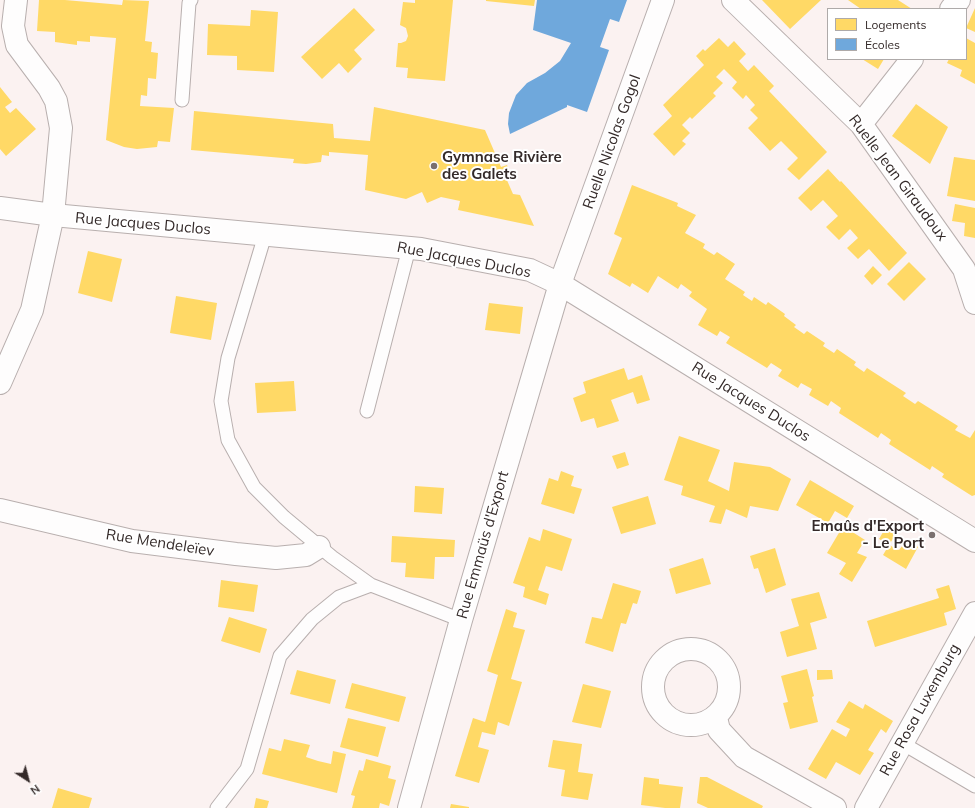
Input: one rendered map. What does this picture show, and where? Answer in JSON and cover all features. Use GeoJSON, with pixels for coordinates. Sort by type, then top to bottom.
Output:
{"type":"FeatureCollection","features":[{"type":"Feature","properties":{"kind":"street"},"geometry":{"type":"LineString","coordinates":[[0,383],[32,310],[53,215],[61,128],[56,101],[49,88],[18,45],[13,26],[16,0]]}},
{"type":"Feature","properties":{"kind":"street","name":"Ruelle Nicolas Gogol"},"geometry":{"type":"LineString","coordinates":[[560,284],[663,0]]}},
{"type":"Feature","properties":{"kind":"street","name":"Ruelle Jean Giraudoux"},"geometry":{"type":"LineString","coordinates":[[733,0],[861,124],[970,269],[975,303]]}},
{"type":"Feature","properties":{"kind":"street"},"geometry":{"type":"LineString","coordinates":[[953,8],[959,0]]}},
{"type":"Feature","properties":{"kind":"street"},"geometry":{"type":"LineString","coordinates":[[861,124],[911,60]]}},
{"type":"Feature","properties":{"kind":"street","name":"Rue Jacques Duclos"},"geometry":{"type":"LineString","coordinates":[[0,208],[53,215],[409,248],[530,270],[560,284],[975,541]]}},
{"type":"Feature","properties":{"kind":"street","name":"Rue Emmaüs d'Export"},"geometry":{"type":"LineString","coordinates":[[409,808],[461,620],[560,284]]}},
{"type":"Feature","properties":{"kind":"street","name":"Rue Mendeleïev"},"geometry":{"type":"LineString","coordinates":[[0,510],[132,542],[276,558],[306,555],[319,547]]}},
{"type":"Feature","properties":{"kind":"street","name":"Rue Rosa Luxemburg"},"geometry":{"type":"LineString","coordinates":[[866,808],[975,613]]}},
{"type":"Feature","properties":{"kind":"street"},"geometry":{"type":"LineString","coordinates":[[716,718],[719,730],[744,757],[835,808]]}},
{"type":"Feature","properties":{"kind":"lane"},"geometry":{"type":"LineString","coordinates":[[182,100],[189,3],[191,0]]}},
{"type":"Feature","properties":{"kind":"lane"},"geometry":{"type":"LineString","coordinates":[[265,235],[228,358],[220,401],[228,440],[254,487],[284,517],[319,547],[371,585],[461,620]]}},
{"type":"Feature","properties":{"kind":"lane"},"geometry":{"type":"LineString","coordinates":[[367,411],[409,248]]}},
{"type":"Feature","properties":{"kind":"lane"},"geometry":{"type":"LineString","coordinates":[[217,808],[247,770],[280,656],[317,615],[339,598],[371,585]]}},
{"type":"Feature","properties":{"kind":"lane"},"geometry":{"type":"LineString","coordinates":[[902,743],[975,786]]}},
{"type":"Feature","properties":{"kind":"building: Logements"},"geometry":{"type":"Polygon","coordinates":[[[39,0],[65,0],[122,5],[123,0],[149,1],[145,41],[152,42],[151,52],[158,53],[156,79],[148,78],[147,96],[141,95],[140,106],[174,108],[170,142],[158,141],[157,147],[137,149],[124,147],[106,140],[116,38],[90,36],[90,42],[77,41],[77,45],[55,42],[55,32],[37,31],[39,0]]]}},
{"type":"Feature","properties":{"kind":"building: Logements"},"geometry":{"type":"Polygon","coordinates":[[[415,0],[453,0],[445,81],[407,78],[408,68],[396,67],[398,43],[406,41],[408,36],[406,28],[400,25],[403,2],[415,3],[415,0]]]}},
{"type":"Feature","properties":{"kind":"building: Logements"},"geometry":{"type":"Polygon","coordinates":[[[486,0],[535,0],[534,6],[486,0]]]}},
{"type":"Feature","properties":{"kind":"building: Logements"},"geometry":{"type":"Polygon","coordinates":[[[762,0],[821,0],[790,29],[762,0]]]}},
{"type":"Feature","properties":{"kind":"building: Logements"},"geometry":{"type":"Polygon","coordinates":[[[848,0],[898,0],[910,8],[860,8],[848,0]]]}},
{"type":"Feature","properties":{"kind":"building: Logements"},"geometry":{"type":"Polygon","coordinates":[[[354,8],[375,30],[354,50],[362,59],[348,73],[339,63],[322,79],[301,57],[354,8]]]}},
{"type":"Feature","properties":{"kind":"building: Logements"},"geometry":{"type":"Polygon","coordinates":[[[975,8],[975,32],[967,28],[975,8]]]}},
{"type":"Feature","properties":{"kind":"building: Logements"},"geometry":{"type":"Polygon","coordinates":[[[251,10],[278,12],[274,72],[237,70],[237,56],[207,55],[208,24],[250,26],[251,10]]]}},
{"type":"Feature","properties":{"kind":"building: Logements"},"geometry":{"type":"Polygon","coordinates":[[[719,38],[728,47],[734,41],[746,54],[739,61],[748,71],[754,65],[774,86],[769,91],[827,152],[799,180],[787,169],[798,158],[781,141],[770,151],[748,128],[758,118],[750,110],[755,105],[746,95],[743,99],[732,88],[737,82],[724,69],[716,77],[723,83],[713,93],[716,96],[692,119],[690,117],[682,125],[690,133],[682,141],[686,144],[674,156],[653,134],[672,116],[663,105],[704,65],[696,56],[703,49],[705,51],[719,38]]]}},
{"type":"Feature","properties":{"kind":"building: Logements"},"geometry":{"type":"Polygon","coordinates":[[[967,39],[975,43],[975,84],[960,76],[962,70],[947,63],[948,60],[967,60],[967,39]]]}},
{"type":"Feature","properties":{"kind":"building: Logements"},"geometry":{"type":"Polygon","coordinates":[[[864,60],[883,60],[878,69],[864,60]]]}},
{"type":"Feature","properties":{"kind":"building: Logements"},"geometry":{"type":"Polygon","coordinates":[[[0,87],[12,102],[5,107],[10,113],[16,108],[36,129],[6,156],[0,149],[0,87]]]}},
{"type":"Feature","properties":{"kind":"building: Logements"},"geometry":{"type":"Polygon","coordinates":[[[916,104],[948,127],[930,164],[892,136],[916,104]]]}},
{"type":"Feature","properties":{"kind":"building: Logements","name":"Gymnase Rivière des Galets"},"geometry":{"type":"Polygon","coordinates":[[[374,107],[485,130],[501,167],[507,165],[511,175],[506,178],[513,194],[520,195],[534,226],[458,210],[460,201],[441,197],[427,203],[422,192],[406,199],[365,190],[368,155],[329,152],[329,156],[322,155],[321,162],[306,164],[293,163],[294,159],[191,150],[194,111],[333,124],[334,138],[370,141],[374,107]]]}},
{"type":"Feature","properties":{"kind":"building: Logements"},"geometry":{"type":"Polygon","coordinates":[[[954,157],[975,160],[975,201],[947,196],[954,157]]]}},
{"type":"Feature","properties":{"kind":"building: Logements"},"geometry":{"type":"Polygon","coordinates":[[[828,169],[840,182],[841,181],[907,253],[889,271],[869,249],[858,259],[847,248],[858,238],[850,229],[839,240],[826,227],[838,216],[823,200],[811,211],[798,198],[828,169]]]}},
{"type":"Feature","properties":{"kind":"building: Logements"},"geometry":{"type":"Polygon","coordinates":[[[632,185],[678,203],[677,206],[696,215],[685,233],[705,244],[703,248],[714,255],[717,252],[735,264],[725,279],[745,292],[743,295],[752,301],[754,297],[766,305],[768,302],[785,314],[784,316],[796,325],[794,327],[804,334],[807,331],[825,343],[823,346],[834,353],[837,349],[856,362],[854,365],[864,372],[867,368],[906,393],[903,396],[915,404],[918,401],[958,426],[955,430],[970,438],[975,430],[975,495],[972,496],[942,477],[944,474],[932,466],[930,470],[889,444],[891,440],[881,433],[878,438],[839,413],[841,408],[831,401],[828,406],[809,395],[812,389],[801,383],[798,388],[778,376],[782,370],[771,363],[767,368],[726,343],[730,337],[720,331],[717,336],[698,325],[707,309],[689,296],[692,292],[681,284],[678,289],[658,276],[648,293],[632,283],[630,287],[608,274],[622,238],[614,234],[632,185]]]}},
{"type":"Feature","properties":{"kind":"building: Logements"},"geometry":{"type":"Polygon","coordinates":[[[955,204],[975,208],[975,238],[964,236],[965,223],[952,221],[955,204]]]}},
{"type":"Feature","properties":{"kind":"building: Logements"},"geometry":{"type":"Polygon","coordinates":[[[88,251],[122,259],[112,302],[78,293],[88,251]]]}},
{"type":"Feature","properties":{"kind":"building: Logements"},"geometry":{"type":"Polygon","coordinates":[[[909,262],[926,279],[904,301],[887,284],[909,262]]]}},
{"type":"Feature","properties":{"kind":"building: Logements"},"geometry":{"type":"Polygon","coordinates":[[[873,266],[882,275],[872,285],[864,276],[873,266]]]}},
{"type":"Feature","properties":{"kind":"building: Logements"},"geometry":{"type":"Polygon","coordinates":[[[176,296],[217,303],[211,340],[170,333],[176,296]]]}},
{"type":"Feature","properties":{"kind":"building: Logements"},"geometry":{"type":"Polygon","coordinates":[[[489,303],[523,307],[520,334],[485,330],[489,303]]]}},
{"type":"Feature","properties":{"kind":"building: Logements"},"geometry":{"type":"Polygon","coordinates":[[[624,368],[628,380],[642,375],[650,400],[637,404],[633,392],[611,400],[619,421],[597,428],[594,418],[581,422],[573,398],[586,393],[583,382],[624,368]]]}},
{"type":"Feature","properties":{"kind":"building: Logements"},"geometry":{"type":"Polygon","coordinates":[[[294,381],[296,411],[257,413],[255,383],[294,381]]]}},
{"type":"Feature","properties":{"kind":"building: Logements"},"geometry":{"type":"Polygon","coordinates":[[[679,436],[720,450],[708,481],[729,491],[734,462],[770,467],[791,479],[778,511],[750,506],[747,518],[726,509],[721,524],[709,522],[715,506],[681,495],[683,486],[664,480],[679,436]]]}},
{"type":"Feature","properties":{"kind":"building: Logements"},"geometry":{"type":"Polygon","coordinates":[[[625,452],[629,465],[617,469],[612,456],[625,452]]]}},
{"type":"Feature","properties":{"kind":"building: Logements"},"geometry":{"type":"Polygon","coordinates":[[[561,471],[574,476],[571,486],[582,489],[574,514],[541,504],[549,478],[558,481],[561,471]]]}},
{"type":"Feature","properties":{"kind":"building: Logements"},"geometry":{"type":"Polygon","coordinates":[[[810,480],[854,506],[847,518],[835,511],[828,523],[796,505],[810,480]]]}},
{"type":"Feature","properties":{"kind":"building: Logements"},"geometry":{"type":"Polygon","coordinates":[[[415,486],[444,488],[442,514],[414,512],[415,486]]]}},
{"type":"Feature","properties":{"kind":"building: Logements"},"geometry":{"type":"Polygon","coordinates":[[[648,496],[656,524],[621,534],[612,507],[648,496]]]}},
{"type":"Feature","properties":{"kind":"building: Logements"},"geometry":{"type":"Polygon","coordinates":[[[843,526],[865,540],[857,553],[867,557],[852,582],[839,574],[846,563],[827,553],[843,526]]]}},
{"type":"Feature","properties":{"kind":"building: Logements"},"geometry":{"type":"Polygon","coordinates":[[[886,527],[896,534],[889,545],[879,539],[886,527]]]}},
{"type":"Feature","properties":{"kind":"building: Logements"},"geometry":{"type":"Polygon","coordinates":[[[543,529],[572,539],[562,571],[546,566],[538,590],[549,594],[546,605],[523,597],[525,587],[513,583],[529,537],[540,541],[543,529]]]}},
{"type":"Feature","properties":{"kind":"building: Logements"},"geometry":{"type":"Polygon","coordinates":[[[392,536],[455,540],[454,557],[435,557],[434,579],[405,577],[406,563],[391,562],[392,536]]]}},
{"type":"Feature","properties":{"kind":"building: Logements"},"geometry":{"type":"Polygon","coordinates":[[[907,540],[918,547],[906,569],[883,555],[889,545],[899,550],[907,540]]]}},
{"type":"Feature","properties":{"kind":"building: Logements"},"geometry":{"type":"Polygon","coordinates":[[[775,548],[786,585],[766,593],[758,568],[754,569],[750,556],[775,548]]]}},
{"type":"Feature","properties":{"kind":"building: Logements"},"geometry":{"type":"Polygon","coordinates":[[[703,558],[711,584],[676,594],[669,569],[703,558]]]}},
{"type":"Feature","properties":{"kind":"building: Logements"},"geometry":{"type":"Polygon","coordinates":[[[221,580],[258,585],[254,612],[218,607],[221,580]]]}},
{"type":"Feature","properties":{"kind":"building: Logements"},"geometry":{"type":"Polygon","coordinates":[[[613,583],[641,591],[637,604],[633,603],[626,624],[621,623],[613,652],[585,643],[592,617],[602,619],[613,583]]]}},
{"type":"Feature","properties":{"kind":"building: Logements"},"geometry":{"type":"Polygon","coordinates":[[[949,585],[956,609],[944,613],[947,625],[875,647],[867,621],[939,598],[936,589],[949,585]]]}},
{"type":"Feature","properties":{"kind":"building: Logements"},"geometry":{"type":"Polygon","coordinates":[[[819,592],[827,618],[810,623],[817,649],[787,657],[780,632],[799,626],[791,599],[819,592]]]}},
{"type":"Feature","properties":{"kind":"building: Logements"},"geometry":{"type":"Polygon","coordinates":[[[506,609],[517,613],[513,627],[525,630],[511,679],[522,682],[509,726],[498,722],[495,735],[482,732],[478,747],[489,750],[479,783],[455,776],[473,718],[485,722],[486,719],[498,675],[487,671],[506,609]]]}},
{"type":"Feature","properties":{"kind":"building: Logements"},"geometry":{"type":"Polygon","coordinates":[[[229,617],[267,629],[260,653],[221,641],[229,617]]]}},
{"type":"Feature","properties":{"kind":"building: Logements"},"geometry":{"type":"Polygon","coordinates":[[[807,669],[814,696],[812,697],[818,722],[790,729],[783,703],[788,702],[781,676],[807,669]]]}},
{"type":"Feature","properties":{"kind":"building: Logements"},"geometry":{"type":"Polygon","coordinates":[[[297,670],[336,680],[330,704],[290,694],[297,670]]]}},
{"type":"Feature","properties":{"kind":"building: Logements"},"geometry":{"type":"Polygon","coordinates":[[[817,670],[832,670],[833,679],[817,680],[817,670]]]}},
{"type":"Feature","properties":{"kind":"building: Logements"},"geometry":{"type":"Polygon","coordinates":[[[352,683],[406,697],[399,722],[345,708],[352,683]]]}},
{"type":"Feature","properties":{"kind":"building: Logements"},"geometry":{"type":"Polygon","coordinates":[[[583,684],[611,691],[601,728],[572,722],[583,684]]]}},
{"type":"Feature","properties":{"kind":"building: Logements"},"geometry":{"type":"Polygon","coordinates":[[[849,701],[863,709],[865,704],[893,721],[886,733],[881,729],[868,750],[874,753],[860,775],[836,762],[826,779],[808,769],[832,729],[846,737],[850,729],[836,722],[849,701]]]}},
{"type":"Feature","properties":{"kind":"building: Logements"},"geometry":{"type":"Polygon","coordinates":[[[348,718],[386,727],[378,757],[340,747],[348,718]]]}},
{"type":"Feature","properties":{"kind":"building: Logements"},"geometry":{"type":"Polygon","coordinates":[[[284,739],[310,745],[306,757],[318,761],[331,764],[333,751],[346,754],[337,793],[262,774],[269,748],[281,751],[284,739]]]}},
{"type":"Feature","properties":{"kind":"building: Logements"},"geometry":{"type":"Polygon","coordinates":[[[553,740],[582,744],[578,772],[593,774],[588,800],[561,796],[565,770],[548,767],[553,740]]]}},
{"type":"Feature","properties":{"kind":"building: Logements"},"geometry":{"type":"Polygon","coordinates":[[[366,759],[391,766],[388,778],[396,780],[389,806],[380,803],[379,808],[352,808],[355,796],[351,795],[359,770],[363,771],[366,759]]]}},
{"type":"Feature","properties":{"kind":"building: Logements"},"geometry":{"type":"Polygon","coordinates":[[[644,777],[659,779],[659,784],[683,787],[680,808],[641,805],[644,777]]]}},
{"type":"Feature","properties":{"kind":"building: Logements"},"geometry":{"type":"Polygon","coordinates":[[[700,777],[707,777],[763,806],[762,808],[708,808],[697,803],[700,777]]]}},
{"type":"Feature","properties":{"kind":"building: Logements"},"geometry":{"type":"Polygon","coordinates":[[[58,788],[92,798],[89,808],[52,808],[58,788]]]}},
{"type":"Feature","properties":{"kind":"building: Logements"},"geometry":{"type":"Polygon","coordinates":[[[256,798],[269,801],[267,808],[254,808],[256,798]]]}},
{"type":"Feature","properties":{"kind":"building: Logements"},"geometry":{"type":"Polygon","coordinates":[[[451,804],[469,807],[469,808],[450,808],[451,804]]]}},
{"type":"Feature","properties":{"kind":"building: Écoles"},"geometry":{"type":"Polygon","coordinates":[[[537,0],[627,0],[619,22],[610,19],[600,47],[609,50],[587,112],[567,105],[567,107],[510,134],[508,124],[509,113],[516,95],[527,83],[545,73],[560,61],[571,43],[533,30],[537,0]]]}},
{"type":"Feature","properties":{"kind":"place","name":"Gymnase Rivière des Galets"},"geometry":{"type":"Point","coordinates":[434,166]}},
{"type":"Feature","properties":{"kind":"place","name":"Emaûs d'Export - Le Port"},"geometry":{"type":"Point","coordinates":[932,535]}}]}
